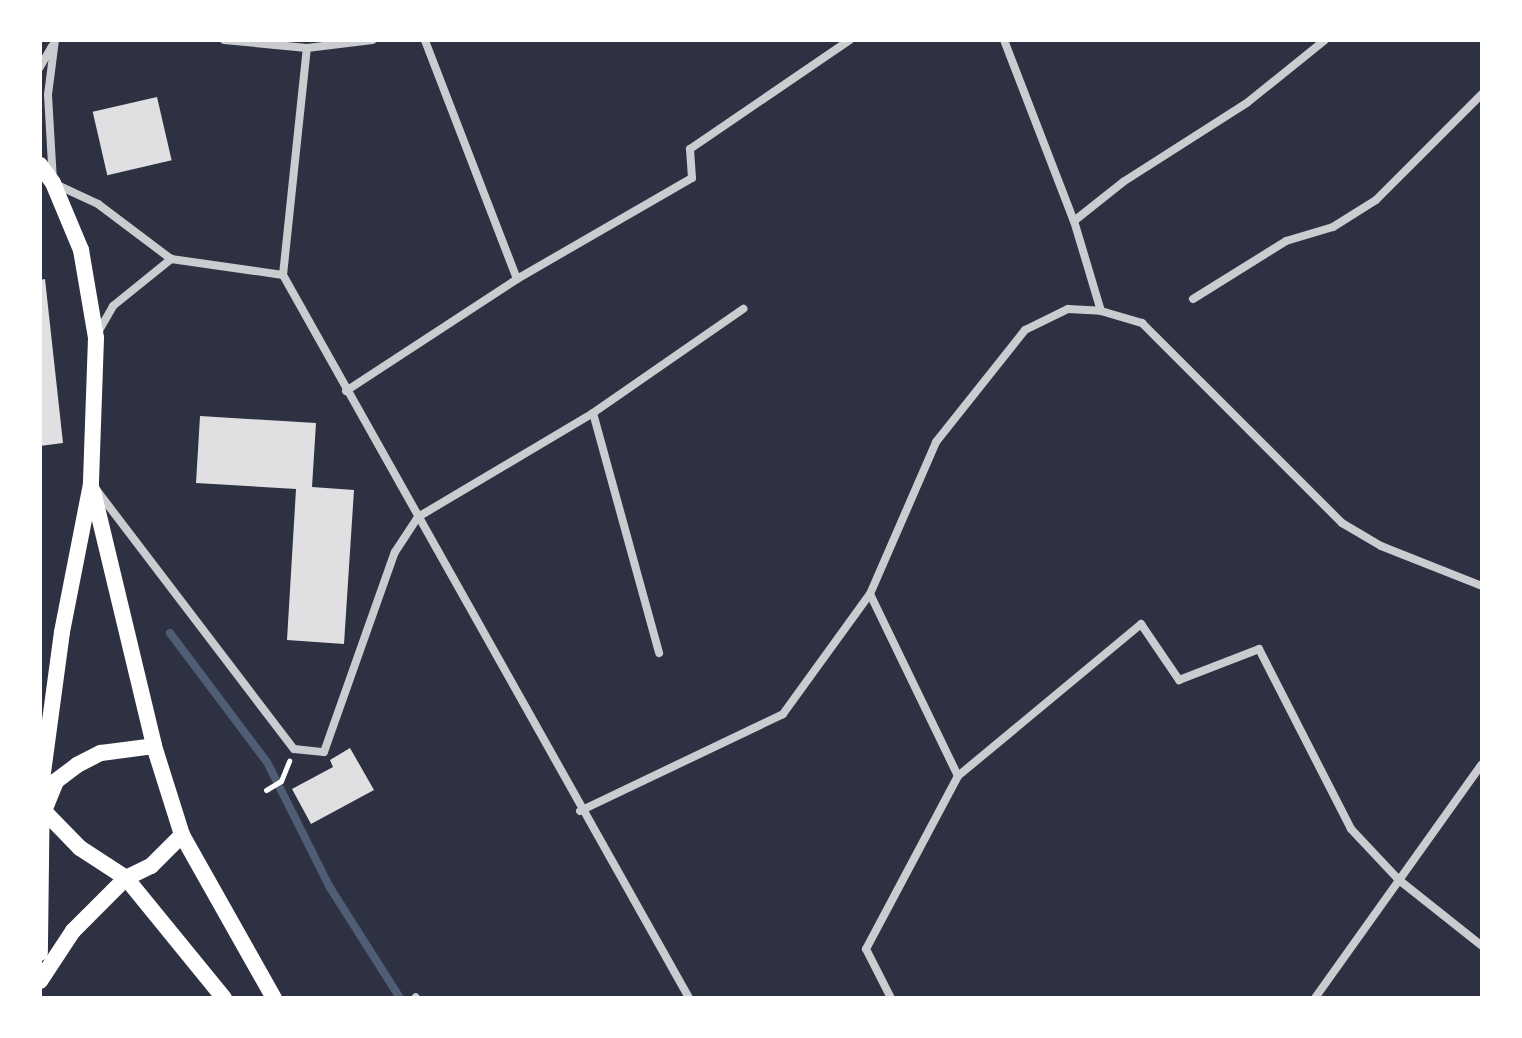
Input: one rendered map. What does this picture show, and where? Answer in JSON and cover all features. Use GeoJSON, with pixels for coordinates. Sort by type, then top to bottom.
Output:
{"type":"FeatureCollection","features":[{"type":"Feature","properties":{"kind":"main road"},"geometry":{"type":"LineString","coordinates":[[40,165],[53,183],[81,250],[96,338],[91,484],[62,632],[42,780],[40,953]]}},
{"type":"Feature","properties":{"kind":"main road"},"geometry":{"type":"LineString","coordinates":[[91,484],[154,746],[182,835],[274,998]]}},
{"type":"Feature","properties":{"kind":"main road"},"geometry":{"type":"LineString","coordinates":[[42,809],[56,781],[77,765],[101,753],[154,746]]}},
{"type":"Feature","properties":{"kind":"main road"},"geometry":{"type":"LineString","coordinates":[[42,809],[80,848],[126,878],[224,998]]}},
{"type":"Feature","properties":{"kind":"main road"},"geometry":{"type":"LineString","coordinates":[[40,981],[73,931],[126,878],[151,866],[182,835]]}},
{"type":"Feature","properties":{"kind":"street"},"geometry":{"type":"LineString","coordinates":[[224,40],[307,48],[373,40]]}},
{"type":"Feature","properties":{"kind":"street"},"geometry":{"type":"LineString","coordinates":[[425,40],[517,279]]}},
{"type":"Feature","properties":{"kind":"street"},"geometry":{"type":"LineString","coordinates":[[346,391],[517,279],[692,178],[690,149],[850,40]]}},
{"type":"Feature","properties":{"kind":"street"},"geometry":{"type":"LineString","coordinates":[[1004,40],[1074,221],[1101,311]]}},
{"type":"Feature","properties":{"kind":"street"},"geometry":{"type":"LineString","coordinates":[[1074,221],[1123,182],[1248,102],[1325,40]]}},
{"type":"Feature","properties":{"kind":"street"},"geometry":{"type":"LineString","coordinates":[[55,41],[48,95],[53,183],[98,204],[171,259],[283,275]]}},
{"type":"Feature","properties":{"kind":"street"},"geometry":{"type":"LineString","coordinates":[[40,67],[55,41]]}},
{"type":"Feature","properties":{"kind":"street"},"geometry":{"type":"LineString","coordinates":[[307,48],[283,275],[580,811],[689,998]]}},
{"type":"Feature","properties":{"kind":"street"},"geometry":{"type":"LineString","coordinates":[[1193,299],[1286,241],[1333,227],[1376,200],[1482,94]]}},
{"type":"Feature","properties":{"kind":"street"},"geometry":{"type":"LineString","coordinates":[[96,338],[113,306],[171,259]]}},
{"type":"Feature","properties":{"kind":"street"},"geometry":{"type":"LineString","coordinates":[[91,484],[294,749],[324,752],[395,552],[418,517],[593,413],[743,309]]}},
{"type":"Feature","properties":{"kind":"street"},"geometry":{"type":"LineString","coordinates":[[580,811],[783,714],[870,594],[936,442],[1025,330],[1068,309],[1101,311],[1142,323],[1342,523],[1381,546],[1482,586]]}},
{"type":"Feature","properties":{"kind":"street"},"geometry":{"type":"LineString","coordinates":[[593,413],[659,653]]}},
{"type":"Feature","properties":{"kind":"street"},"geometry":{"type":"LineString","coordinates":[[870,594],[958,776]]}},
{"type":"Feature","properties":{"kind":"street"},"geometry":{"type":"LineString","coordinates":[[891,998],[866,949],[958,776],[1141,624],[1179,680],[1259,649],[1351,829],[1399,880],[1482,946]]}},
{"type":"Feature","properties":{"kind":"street"},"geometry":{"type":"LineString","coordinates":[[1315,998],[1482,764]]}},
{"type":"Feature","properties":{"kind":"path"},"geometry":{"type":"LineString","coordinates":[[266,790],[281,781],[294,749]]}},
{"type":"Feature","properties":{"kind":"building"},"geometry":{"type":"Polygon","coordinates":[[[157,97],[172,160],[107,175],[93,112],[157,97]]]}},
{"type":"Feature","properties":{"kind":"building"},"geometry":{"type":"Polygon","coordinates":[[[45,279],[63,443],[40,446],[40,280],[45,279]]]}},
{"type":"Feature","properties":{"kind":"building"},"geometry":{"type":"Polygon","coordinates":[[[200,416],[316,423],[312,487],[354,490],[344,644],[287,640],[296,489],[196,483],[200,416]]]}},
{"type":"Feature","properties":{"kind":"building"},"geometry":{"type":"Polygon","coordinates":[[[350,748],[374,790],[311,824],[292,789],[333,767],[330,760],[350,748]]]}},
{"type":"Feature","properties":{"kind":"waterway"},"geometry":{"type":"LineString","coordinates":[[170,633],[267,762],[329,886],[400,998]]}}]}
